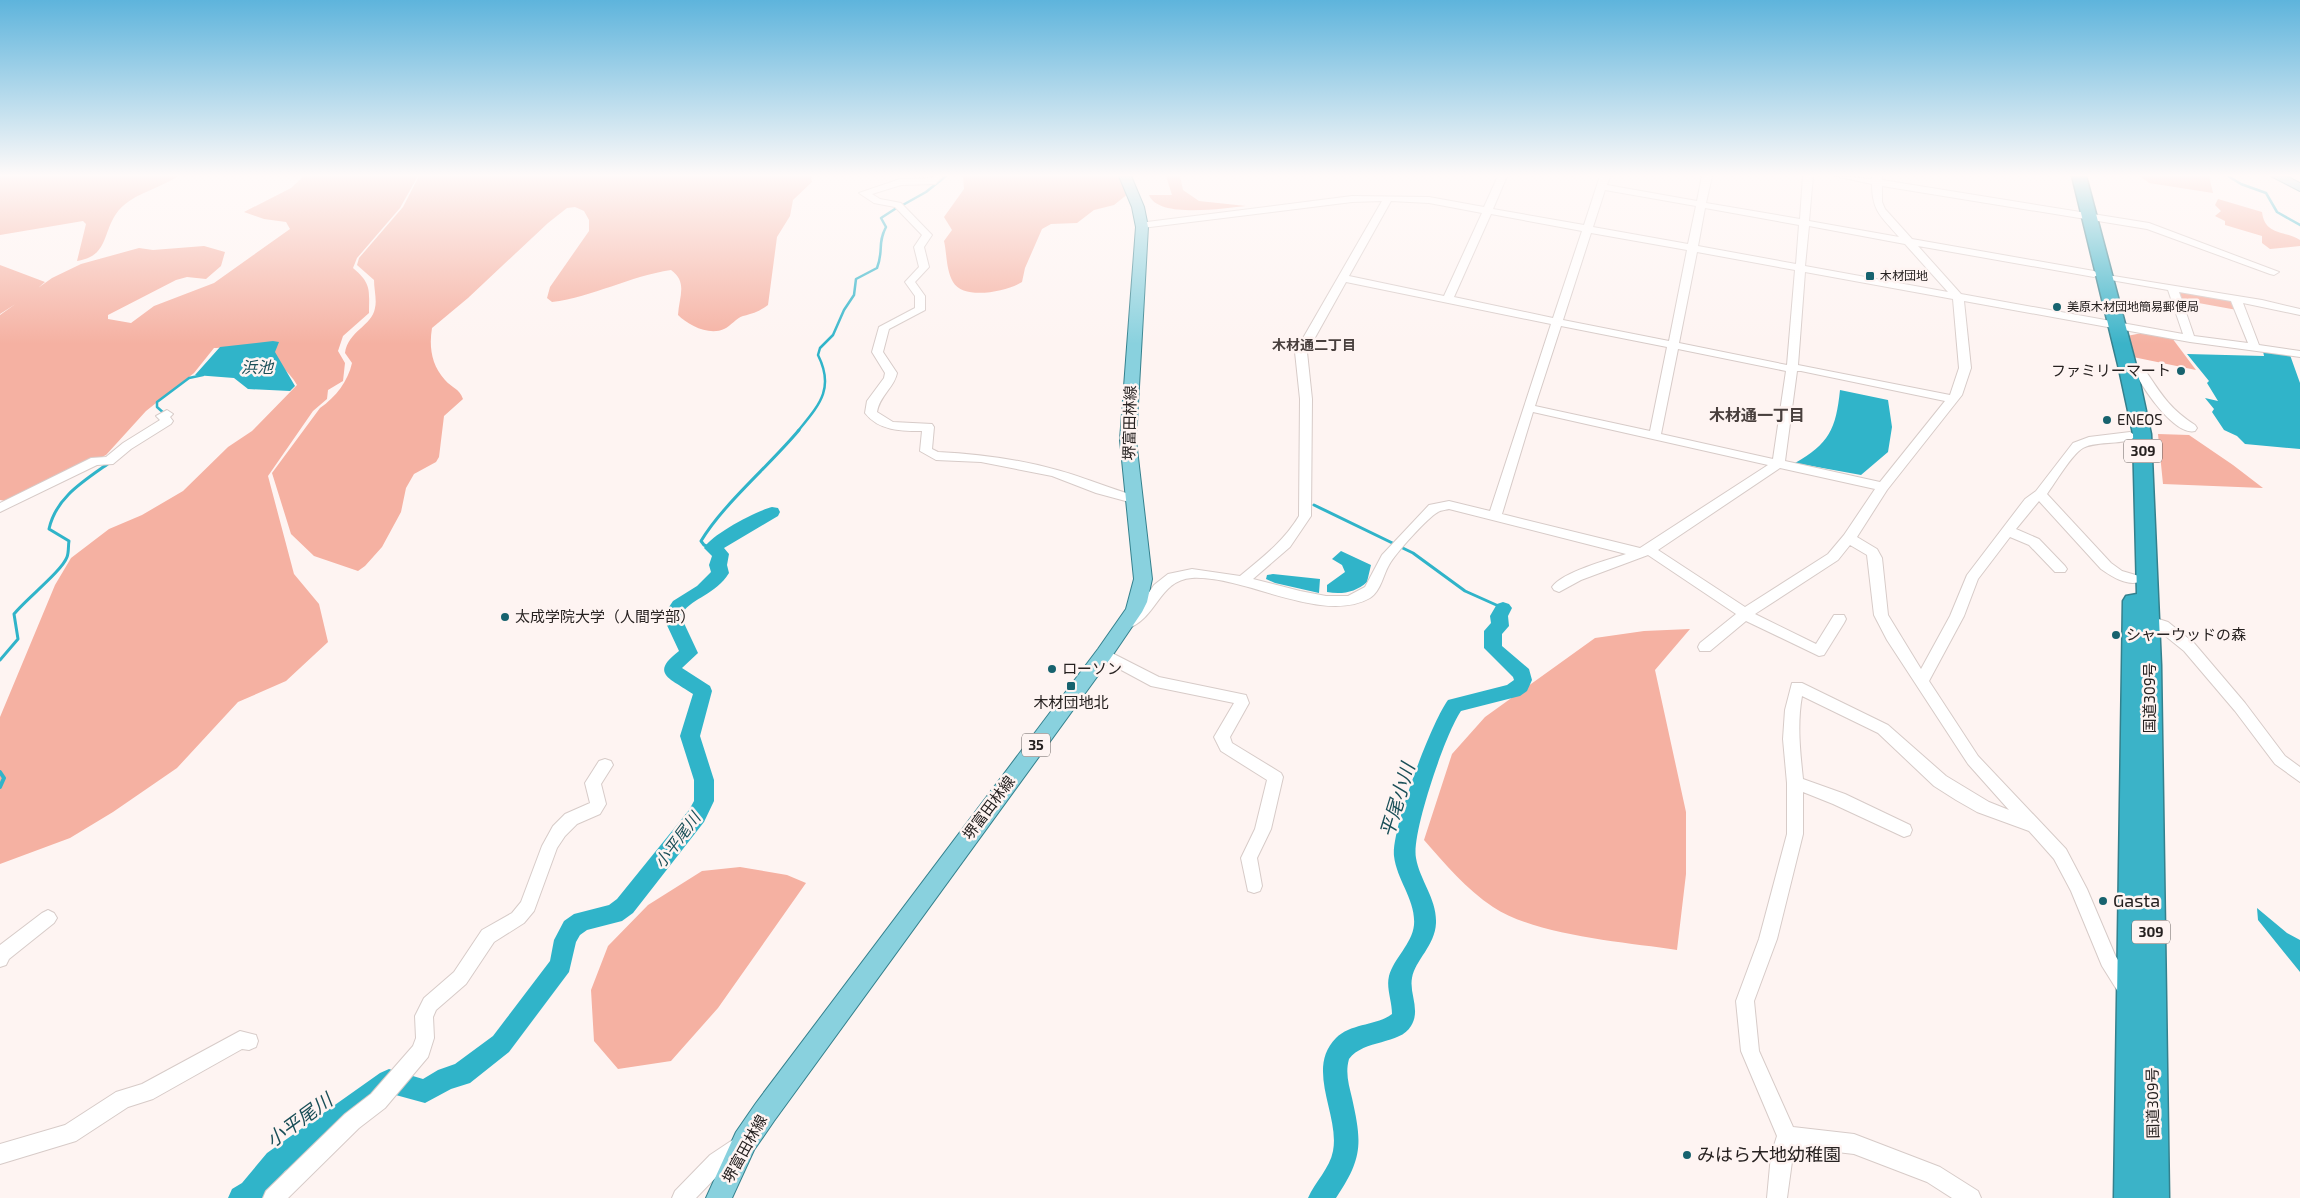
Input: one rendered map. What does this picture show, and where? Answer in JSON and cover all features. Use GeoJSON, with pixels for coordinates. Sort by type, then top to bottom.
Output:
{"type":"FeatureCollection","features":[{"type":"Feature","properties":{"kind":"highway","name":"国道309号"},"geometry":{"type":"LineString","coordinates":[[2089,232],[2112,325],[2130,436],[2134,579],[2142,619],[2132,997],[2130,1198]]}},
{"type":"Feature","properties":{"kind":"highway","name":"国道309号"},"geometry":{"type":"LineString","coordinates":[[2112,325],[2128,369],[2142,434],[2142,619],[2152,1198]]}},
{"type":"Feature","properties":{"kind":"main road","name":"堺富田林線"},"geometry":{"type":"LineString","coordinates":[[719,1198],[745,1141],[1126,624],[1138,602],[1143,579],[1128,440],[1142,232]]}},
{"type":"Feature","properties":{"kind":"street"},"geometry":{"type":"LineString","coordinates":[[925,232],[928,235],[918,244],[924,267],[910,282],[920,296],[920,310],[884,328],[877,352],[878,358],[891,373],[890,378],[873,401],[871,413],[883,423],[895,426],[928,427],[926,451],[936,456],[981,458],[1055,472],[1100,490],[1134,498]]}},
{"type":"Feature","properties":{"kind":"street"},"geometry":{"type":"LineString","coordinates":[[1241,582],[1289,542],[1297,533],[1305,516],[1306,399],[1301,352],[1369,232]]}},
{"type":"Feature","properties":{"kind":"street"},"geometry":{"type":"LineString","coordinates":[[1448,299],[1478,232]]}},
{"type":"Feature","properties":{"kind":"street"},"geometry":{"type":"LineString","coordinates":[[1495,516],[1587,232]]}},
{"type":"Feature","properties":{"kind":"street"},"geometry":{"type":"LineString","coordinates":[[1609,232],[2190,339],[2300,354]]}},
{"type":"Feature","properties":{"kind":"street"},"geometry":{"type":"LineString","coordinates":[[1655,436],[1696,232]]}},
{"type":"Feature","properties":{"kind":"street"},"geometry":{"type":"LineString","coordinates":[[1559,587],[1576,577],[1645,552],[1778,464],[1792,368],[1803,232]]}},
{"type":"Feature","properties":{"kind":"street"},"geometry":{"type":"LineString","coordinates":[[1859,232],[2236,298],[2300,312]]}},
{"type":"Feature","properties":{"kind":"street"},"geometry":{"type":"LineString","coordinates":[[1705,647],[1745,614],[1833,556],[1849,538],[1883,487],[1960,388],[1965,368],[1958,297],[1901,232]]}},
{"type":"Feature","properties":{"kind":"street"},"geometry":{"type":"LineString","coordinates":[[2165,232],[2274,272]]}},
{"type":"Feature","properties":{"kind":"street"},"geometry":{"type":"LineString","coordinates":[[1343,278],[1952,399]]}},
{"type":"Feature","properties":{"kind":"street"},"geometry":{"type":"LineString","coordinates":[[2173,288],[2190,339]]}},
{"type":"Feature","properties":{"kind":"street"},"geometry":{"type":"LineString","coordinates":[[2236,298],[2255,348]]}},
{"type":"Feature","properties":{"kind":"street"},"geometry":{"type":"LineString","coordinates":[[2128,369],[2141,372],[2148,388],[2169,413],[2190,428]]}},
{"type":"Feature","properties":{"kind":"street"},"geometry":{"type":"LineString","coordinates":[[1529,408],[1883,487]]}},
{"type":"Feature","properties":{"kind":"street"},"geometry":{"type":"LineString","coordinates":[[0,508],[95,461],[109,460],[127,446],[167,422],[162,416],[167,414]]}},
{"type":"Feature","properties":{"kind":"street"},"geometry":{"type":"LineString","coordinates":[[1921,682],[1957,616],[1972,578],[2029,502],[2040,494],[2078,446],[2089,441],[2130,436]]}},
{"type":"Feature","properties":{"kind":"street"},"geometry":{"type":"LineString","coordinates":[[2040,494],[2106,566],[2117,574],[2134,579]]}},
{"type":"Feature","properties":{"kind":"street"},"geometry":{"type":"LineString","coordinates":[[1126,624],[1141,614],[1155,593],[1171,577],[1182,573],[1195,573],[1312,598],[1352,600],[1366,594],[1372,587],[1383,564],[1434,508],[1440,505],[1449,505],[1645,552],[1759,623],[1820,651],[1839,619]]}},
{"type":"Feature","properties":{"kind":"street"},"geometry":{"type":"LineString","coordinates":[[2008,531],[2034,542],[2060,569]]}},
{"type":"Feature","properties":{"kind":"street"},"geometry":{"type":"LineString","coordinates":[[1849,538],[1872,552],[1875,558],[1881,615],[1921,682],[1973,760],[2060,854],[2079,889],[2108,960],[2122,986],[2132,997]]}},
{"type":"Feature","properties":{"kind":"street"},"geometry":{"type":"LineString","coordinates":[[2142,619],[2163,626],[2173,633],[2207,666],[2280,760],[2300,776]]}},
{"type":"Feature","properties":{"kind":"street"},"geometry":{"type":"LineString","coordinates":[[1104,654],[1156,682],[1241,699],[1242,703],[1222,736],[1222,742],[1226,747],[1275,777],[1264,829],[1249,858],[1254,886]]}},
{"type":"Feature","properties":{"kind":"street"},"geometry":{"type":"LineString","coordinates":[[1777,1198],[1781,1155],[1787,1136],[1750,1050],[1745,1000],[1768,939],[1796,834],[1791,730],[1792,710],[1797,687],[1883,729],[1940,780],[1962,795],[1983,807],[2036,827]]}},
{"type":"Feature","properties":{"kind":"street"},"geometry":{"type":"LineString","coordinates":[[273,1198],[352,1121],[378,1101],[421,1051],[425,1038],[424,1016],[430,1004],[460,978],[488,936],[518,918],[528,906],[550,846],[559,831],[571,819],[594,809],[598,804],[593,783],[605,765]]}},
{"type":"Feature","properties":{"kind":"street"},"geometry":{"type":"LineString","coordinates":[[1795,782],[1839,799],[1904,830]]}},
{"type":"Feature","properties":{"kind":"street"},"geometry":{"type":"LineString","coordinates":[[1,954],[48,918]]}},
{"type":"Feature","properties":{"kind":"street"},"geometry":{"type":"LineString","coordinates":[[0,1154],[69,1134],[123,1099],[153,1089],[240,1040],[249,1040]]}},
{"type":"Feature","properties":{"kind":"street"},"geometry":{"type":"LineString","coordinates":[[0,1146],[57,1130],[69,1134]]}},
{"type":"Feature","properties":{"kind":"street"},"geometry":{"type":"LineString","coordinates":[[1787,1136],[1854,1144],[1933,1174],[1971,1198]]}},
{"type":"Feature","properties":{"kind":"street"},"geometry":{"type":"LineString","coordinates":[[682,1198],[717,1162],[745,1141]]}},
{"type":"Feature","properties":{"kind":"shaded area"},"geometry":{"type":"Polygon","coordinates":[[[0,232],[18,232],[0,235],[0,232]]]}},
{"type":"Feature","properties":{"kind":"shaded area"},"geometry":{"type":"Polygon","coordinates":[[[84,232],[108,232],[103,244],[94,255],[77,261],[84,232]]]}},
{"type":"Feature","properties":{"kind":"shaded area"},"geometry":{"type":"Polygon","coordinates":[[[286,232],[379,232],[357,258],[353,268],[364,279],[368,288],[369,313],[343,336],[338,351],[345,363],[343,381],[328,390],[327,399],[313,411],[268,476],[294,574],[319,604],[328,642],[286,681],[238,702],[177,768],[113,812],[70,838],[0,864],[0,717],[55,585],[71,558],[109,529],[142,515],[183,491],[228,447],[252,431],[297,385],[282,367],[268,357],[253,350],[238,346],[214,348],[194,373],[146,411],[106,455],[11,502],[0,500],[0,315],[52,278],[81,264],[139,248],[153,250],[204,246],[225,252],[221,266],[206,279],[187,277],[176,280],[108,315],[108,319],[131,323],[154,306],[214,283],[286,232]]]}},
{"type":"Feature","properties":{"kind":"shaded area"},"geometry":{"type":"Polygon","coordinates":[[[382,232],[538,232],[468,298],[432,328],[431,348],[434,362],[440,374],[463,399],[444,416],[439,457],[436,462],[414,474],[406,488],[401,512],[382,547],[358,571],[314,556],[291,534],[272,473],[320,408],[336,394],[348,376],[352,363],[345,353],[347,345],[369,320],[376,305],[374,280],[357,265],[359,258],[382,232]]]}},
{"type":"Feature","properties":{"kind":"shaded area"},"geometry":{"type":"Polygon","coordinates":[[[588,232],[780,232],[777,237],[768,305],[756,312],[740,317],[727,328],[718,331],[699,328],[678,315],[681,285],[671,270],[641,277],[582,296],[552,302],[547,298],[550,287],[588,232]]]}},
{"type":"Feature","properties":{"kind":"shaded area"},"geometry":{"type":"Polygon","coordinates":[[[951,232],[1041,232],[1025,268],[1022,282],[997,291],[976,293],[959,288],[953,282],[948,267],[944,241],[951,232]]]}},
{"type":"Feature","properties":{"kind":"shaded area"},"geometry":{"type":"Polygon","coordinates":[[[2248,232],[2279,232],[2300,240],[2300,246],[2270,249],[2262,243],[2262,236],[2248,232]]]}},
{"type":"Feature","properties":{"kind":"shaded area"},"geometry":{"type":"Polygon","coordinates":[[[0,265],[45,282],[31,294],[0,314],[0,265]]]}},
{"type":"Feature","properties":{"kind":"shaded area"},"geometry":{"type":"Polygon","coordinates":[[[2180,293],[2231,301],[2237,310],[2182,300],[2180,293]]]}},
{"type":"Feature","properties":{"kind":"shaded area"},"geometry":{"type":"Polygon","coordinates":[[[2142,333],[2172,338],[2196,370],[2133,357],[2127,336],[2142,333]]]}},
{"type":"Feature","properties":{"kind":"shaded area"},"geometry":{"type":"Polygon","coordinates":[[[2158,434],[2189,435],[2263,488],[2163,484],[2158,434]]]}},
{"type":"Feature","properties":{"kind":"shaded area"},"geometry":{"type":"Polygon","coordinates":[[[1690,629],[1655,670],[1686,812],[1686,874],[1677,950],[1607,941],[1533,925],[1511,917],[1483,900],[1456,876],[1424,840],[1452,754],[1485,717],[1595,638],[1644,631],[1690,629]]]}},
{"type":"Feature","properties":{"kind":"shaded area"},"geometry":{"type":"Polygon","coordinates":[[[740,867],[787,875],[806,883],[718,1008],[671,1061],[618,1069],[594,1041],[591,990],[608,946],[648,905],[702,871],[740,867]]]}},
{"type":"Feature","properties":{"kind":"water","name":"浜池"},"geometry":{"type":"Polygon","coordinates":[[[273,341],[279,342],[275,352],[295,386],[290,391],[248,389],[234,378],[195,375],[220,347],[273,341]]]}},
{"type":"Feature","properties":{"kind":"water"},"geometry":{"type":"Polygon","coordinates":[[[2263,351],[2290,355],[2300,383],[2300,449],[2245,444],[2237,436],[2224,430],[2212,412],[2214,409],[2205,398],[2218,401],[2207,383],[2209,381],[2187,354],[2264,356],[2263,351]]]}},
{"type":"Feature","properties":{"kind":"water"},"geometry":{"type":"Polygon","coordinates":[[[1840,390],[1888,400],[1892,427],[1888,452],[1861,475],[1795,463],[1816,449],[1829,434],[1836,415],[1840,390]]]}},
{"type":"Feature","properties":{"kind":"water"},"geometry":{"type":"Polygon","coordinates":[[[1341,551],[1371,565],[1367,582],[1348,592],[1327,592],[1327,585],[1345,572],[1342,565],[1332,559],[1341,551]]]}},
{"type":"Feature","properties":{"kind":"water"},"geometry":{"type":"Polygon","coordinates":[[[1267,575],[1320,579],[1319,593],[1275,583],[1266,579],[1267,575]]]}},
{"type":"Feature","properties":{"kind":"water"},"geometry":{"type":"Polygon","coordinates":[[[2257,908],[2287,933],[2300,940],[2300,972],[2258,920],[2257,908]]]}},
{"type":"Feature","properties":{"kind":"waterway"},"geometry":{"type":"LineString","coordinates":[[798,431],[818,404],[825,387],[823,367],[818,355],[820,348],[833,335],[844,310],[854,295],[856,279],[877,268],[884,232]]}},
{"type":"Feature","properties":{"kind":"waterway"},"geometry":{"type":"LineString","coordinates":[[166,415],[157,407],[157,402],[189,378],[203,375]]}},
{"type":"Feature","properties":{"kind":"waterway"},"geometry":{"type":"LineString","coordinates":[[712,548],[704,545],[701,541],[711,527],[734,499],[799,430]]}},
{"type":"Feature","properties":{"kind":"waterway"},"geometry":{"type":"LineString","coordinates":[[0,660],[18,639],[14,614],[58,570],[67,557],[69,541],[49,529],[58,508],[72,491],[109,463]]}},
{"type":"Feature","properties":{"kind":"waterway"},"geometry":{"type":"LineString","coordinates":[[1314,505],[1413,553],[1465,591],[1503,608]]}},
{"type":"Feature","properties":{"kind":"waterway","name":"小平尾川"},"geometry":{"type":"LineString","coordinates":[[397,1084],[425,1091],[447,1078],[461,1075],[501,1044],[561,965],[565,940],[572,928],[582,921],[614,914],[625,906],[697,816],[704,801],[704,780],[690,736],[703,691],[673,671],[672,666],[689,653],[674,621],[674,613],[679,605],[706,588],[720,573],[718,565],[721,554],[712,548],[728,536],[772,512]]}},
{"type":"Feature","properties":{"kind":"waterway","name":"平尾小川"},"geometry":{"type":"LineString","coordinates":[[1321,1198],[1338,1172],[1346,1153],[1346,1132],[1335,1075],[1338,1054],[1345,1045],[1354,1039],[1395,1025],[1403,1017],[1400,979],[1421,940],[1425,925],[1423,904],[1407,868],[1404,846],[1426,771],[1441,730],[1448,714],[1455,705],[1513,691],[1520,686],[1523,680],[1522,674],[1493,648],[1493,631],[1500,626],[1499,616],[1503,608]]}},
{"type":"Feature","properties":{"kind":"waterway"},"geometry":{"type":"LineString","coordinates":[[0,772],[4,778],[0,787]]}},
{"type":"Feature","properties":{"kind":"waterway","name":"小平尾川"},"geometry":{"type":"LineString","coordinates":[[241,1198],[251,1192],[276,1162],[389,1081]]}},
{"type":"Feature","properties":{"kind":"place","name":"木材団地"},"geometry":{"type":"Point","coordinates":[1870,276]}},
{"type":"Feature","properties":{"kind":"place","name":"美原木材団地簡易郵便局"},"geometry":{"type":"Point","coordinates":[2057,307]}},
{"type":"Feature","properties":{"kind":"place","name":"ファミリーマート"},"geometry":{"type":"Point","coordinates":[2181,371]}},
{"type":"Feature","properties":{"kind":"place","name":"ENEOS"},"geometry":{"type":"Point","coordinates":[2107,420]}},
{"type":"Feature","properties":{"kind":"place","name":"太成学院大学（人間学部）"},"geometry":{"type":"Point","coordinates":[505,617]}},
{"type":"Feature","properties":{"kind":"place","name":"シャーウッドの森"},"geometry":{"type":"Point","coordinates":[2116,635]}},
{"type":"Feature","properties":{"kind":"place","name":"ローソン"},"geometry":{"type":"Point","coordinates":[1052,669]}},
{"type":"Feature","properties":{"kind":"place","name":"木材団地北"},"geometry":{"type":"Point","coordinates":[1071,686]}},
{"type":"Feature","properties":{"kind":"place","name":"Gasta"},"geometry":{"type":"Point","coordinates":[2103,901]}},
{"type":"Feature","properties":{"kind":"place","name":"みはら大地幼稚園"},"geometry":{"type":"Point","coordinates":[1687,1155]}},
{"type":"Feature","properties":{"kind":"district","name":"木材通二丁目"},"geometry":{"type":"Point","coordinates":[1314,345]}},
{"type":"Feature","properties":{"kind":"district","name":"木材通一丁目"},"geometry":{"type":"Point","coordinates":[1757,415]}}]}
